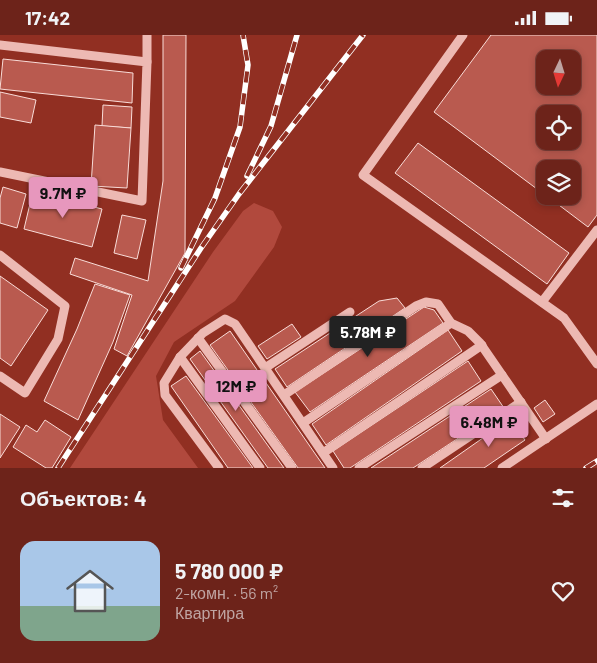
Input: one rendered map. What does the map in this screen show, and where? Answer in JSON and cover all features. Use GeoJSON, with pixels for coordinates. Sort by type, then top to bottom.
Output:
{"type":"FeatureCollection","features":[{"type":"Feature","properties":{"kind":"street"},"geometry":{"type":"LineString","coordinates":[[0,172],[142,201],[147,35]]}},
{"type":"Feature","properties":{"kind":"street"},"geometry":{"type":"LineString","coordinates":[[463,35],[362,175],[564,318],[597,364]]}},
{"type":"Feature","properties":{"kind":"street"},"geometry":{"type":"LineString","coordinates":[[0,45],[147,62]]}},
{"type":"Feature","properties":{"kind":"street"},"geometry":{"type":"LineString","coordinates":[[542,302],[597,230]]}},
{"type":"Feature","properties":{"kind":"street"},"geometry":{"type":"LineString","coordinates":[[0,255],[65,306],[58,339],[24,393],[0,376]]}},
{"type":"Feature","properties":{"kind":"street"},"geometry":{"type":"LineString","coordinates":[[284,395],[416,306],[426,302],[438,304],[451,323],[468,331],[482,345],[546,439]]}},
{"type":"Feature","properties":{"kind":"street"},"geometry":{"type":"LineString","coordinates":[[266,369],[350,312]]}},
{"type":"Feature","properties":{"kind":"street"},"geometry":{"type":"LineString","coordinates":[[219,468],[165,395],[164,383],[180,357],[198,338],[225,319],[235,324],[333,468]]}},
{"type":"Feature","properties":{"kind":"street"},"geometry":{"type":"LineString","coordinates":[[303,423],[451,323]]}},
{"type":"Feature","properties":{"kind":"street"},"geometry":{"type":"LineString","coordinates":[[198,338],[292,468]]}},
{"type":"Feature","properties":{"kind":"street"},"geometry":{"type":"LineString","coordinates":[[323,453],[482,345]]}},
{"type":"Feature","properties":{"kind":"street"},"geometry":{"type":"LineString","coordinates":[[180,357],[260,468]]}},
{"type":"Feature","properties":{"kind":"street"},"geometry":{"type":"LineString","coordinates":[[360,468],[502,375]]}},
{"type":"Feature","properties":{"kind":"street"},"geometry":{"type":"LineString","coordinates":[[422,468],[521,403]]}},
{"type":"Feature","properties":{"kind":"street"},"geometry":{"type":"LineString","coordinates":[[502,468],[597,404]]}},
{"type":"Feature","properties":{"kind":"shaded area"},"geometry":{"type":"Polygon","coordinates":[[[254,203],[273,211],[282,227],[274,247],[235,301],[174,342],[156,376],[163,420],[198,468],[70,468],[213,252],[243,211],[254,203]]]}},
{"type":"Feature","properties":{"kind":"building"},"geometry":{"type":"Polygon","coordinates":[[[163,35],[186,35],[185,253],[127,356],[114,349],[132,295],[70,274],[75,258],[148,281],[163,181],[163,35]]]}},
{"type":"Feature","properties":{"kind":"building"},"geometry":{"type":"Polygon","coordinates":[[[491,35],[597,35],[597,215],[588,227],[559,205],[581,205],[581,160],[536,160],[536,188],[434,112],[491,35]]]}},
{"type":"Feature","properties":{"kind":"building"},"geometry":{"type":"Polygon","coordinates":[[[3,59],[133,73],[132,103],[0,89],[3,59]]]}},
{"type":"Feature","properties":{"kind":"building"},"geometry":{"type":"Polygon","coordinates":[[[0,92],[36,100],[31,123],[0,117],[0,92]]]}},
{"type":"Feature","properties":{"kind":"building"},"geometry":{"type":"Polygon","coordinates":[[[103,105],[132,107],[131,128],[102,126],[103,105]]]}},
{"type":"Feature","properties":{"kind":"building"},"geometry":{"type":"Polygon","coordinates":[[[95,125],[131,128],[127,188],[91,186],[95,125]]]}},
{"type":"Feature","properties":{"kind":"building"},"geometry":{"type":"Polygon","coordinates":[[[418,143],[569,253],[547,284],[395,173],[418,143]]]}},
{"type":"Feature","properties":{"kind":"building"},"geometry":{"type":"Polygon","coordinates":[[[3,187],[26,194],[17,228],[0,223],[0,198],[3,187]]]}},
{"type":"Feature","properties":{"kind":"building"},"geometry":{"type":"Polygon","coordinates":[[[33,191],[102,209],[92,247],[24,229],[33,191]]]}},
{"type":"Feature","properties":{"kind":"building"},"geometry":{"type":"Polygon","coordinates":[[[122,215],[146,220],[137,259],[114,253],[122,215]]]}},
{"type":"Feature","properties":{"kind":"building"},"geometry":{"type":"Polygon","coordinates":[[[0,276],[48,310],[11,366],[0,358],[0,276]]]}},
{"type":"Feature","properties":{"kind":"building"},"geometry":{"type":"Polygon","coordinates":[[[95,284],[130,295],[113,342],[78,420],[44,401],[95,284]]]}},
{"type":"Feature","properties":{"kind":"building"},"geometry":{"type":"Polygon","coordinates":[[[397,298],[405,308],[287,387],[275,369],[379,301],[397,298]]]}},
{"type":"Feature","properties":{"kind":"building"},"geometry":{"type":"Polygon","coordinates":[[[424,307],[434,310],[443,323],[310,412],[295,392],[424,307]]]}},
{"type":"Feature","properties":{"kind":"building"},"geometry":{"type":"Polygon","coordinates":[[[292,324],[301,337],[267,359],[258,346],[292,324]]]}},
{"type":"Feature","properties":{"kind":"building"},"geometry":{"type":"Polygon","coordinates":[[[448,330],[462,351],[326,445],[312,424],[448,330]]]}},
{"type":"Feature","properties":{"kind":"building"},"geometry":{"type":"Polygon","coordinates":[[[230,331],[325,468],[298,468],[210,345],[230,331]]]}},
{"type":"Feature","properties":{"kind":"building"},"geometry":{"type":"Polygon","coordinates":[[[200,351],[284,468],[268,468],[190,359],[200,351]]]}},
{"type":"Feature","properties":{"kind":"building"},"geometry":{"type":"Polygon","coordinates":[[[468,361],[481,381],[350,468],[344,468],[333,451],[468,361]]]}},
{"type":"Feature","properties":{"kind":"building"},"geometry":{"type":"Polygon","coordinates":[[[186,376],[253,468],[228,468],[171,386],[186,376]]]}},
{"type":"Feature","properties":{"kind":"building"},"geometry":{"type":"Polygon","coordinates":[[[491,389],[504,408],[413,468],[371,468],[491,389]]]}},
{"type":"Feature","properties":{"kind":"building"},"geometry":{"type":"Polygon","coordinates":[[[545,400],[555,414],[543,422],[534,408],[545,400]]]}},
{"type":"Feature","properties":{"kind":"building"},"geometry":{"type":"Polygon","coordinates":[[[0,414],[20,427],[0,458],[0,414]]]}},
{"type":"Feature","properties":{"kind":"building"},"geometry":{"type":"Polygon","coordinates":[[[510,419],[525,440],[484,468],[440,468],[510,419]]]}},
{"type":"Feature","properties":{"kind":"building"},"geometry":{"type":"Polygon","coordinates":[[[45,420],[71,437],[52,468],[46,468],[13,447],[26,425],[37,432],[45,420]]]}},
{"type":"Feature","properties":{"kind":"railway"},"geometry":{"type":"LineString","coordinates":[[181,268],[215,198],[240,127],[248,65],[243,35]]}},
{"type":"Feature","properties":{"kind":"railway"},"geometry":{"type":"LineString","coordinates":[[247,176],[271,126],[297,35]]}},
{"type":"Feature","properties":{"kind":"railway"},"geometry":{"type":"LineString","coordinates":[[58,468],[201,248],[239,194],[363,35]]}},
{"type":"Feature","properties":{"kind":"railway"},"geometry":{"type":"LineString","coordinates":[[586,468],[597,461]]}}]}
